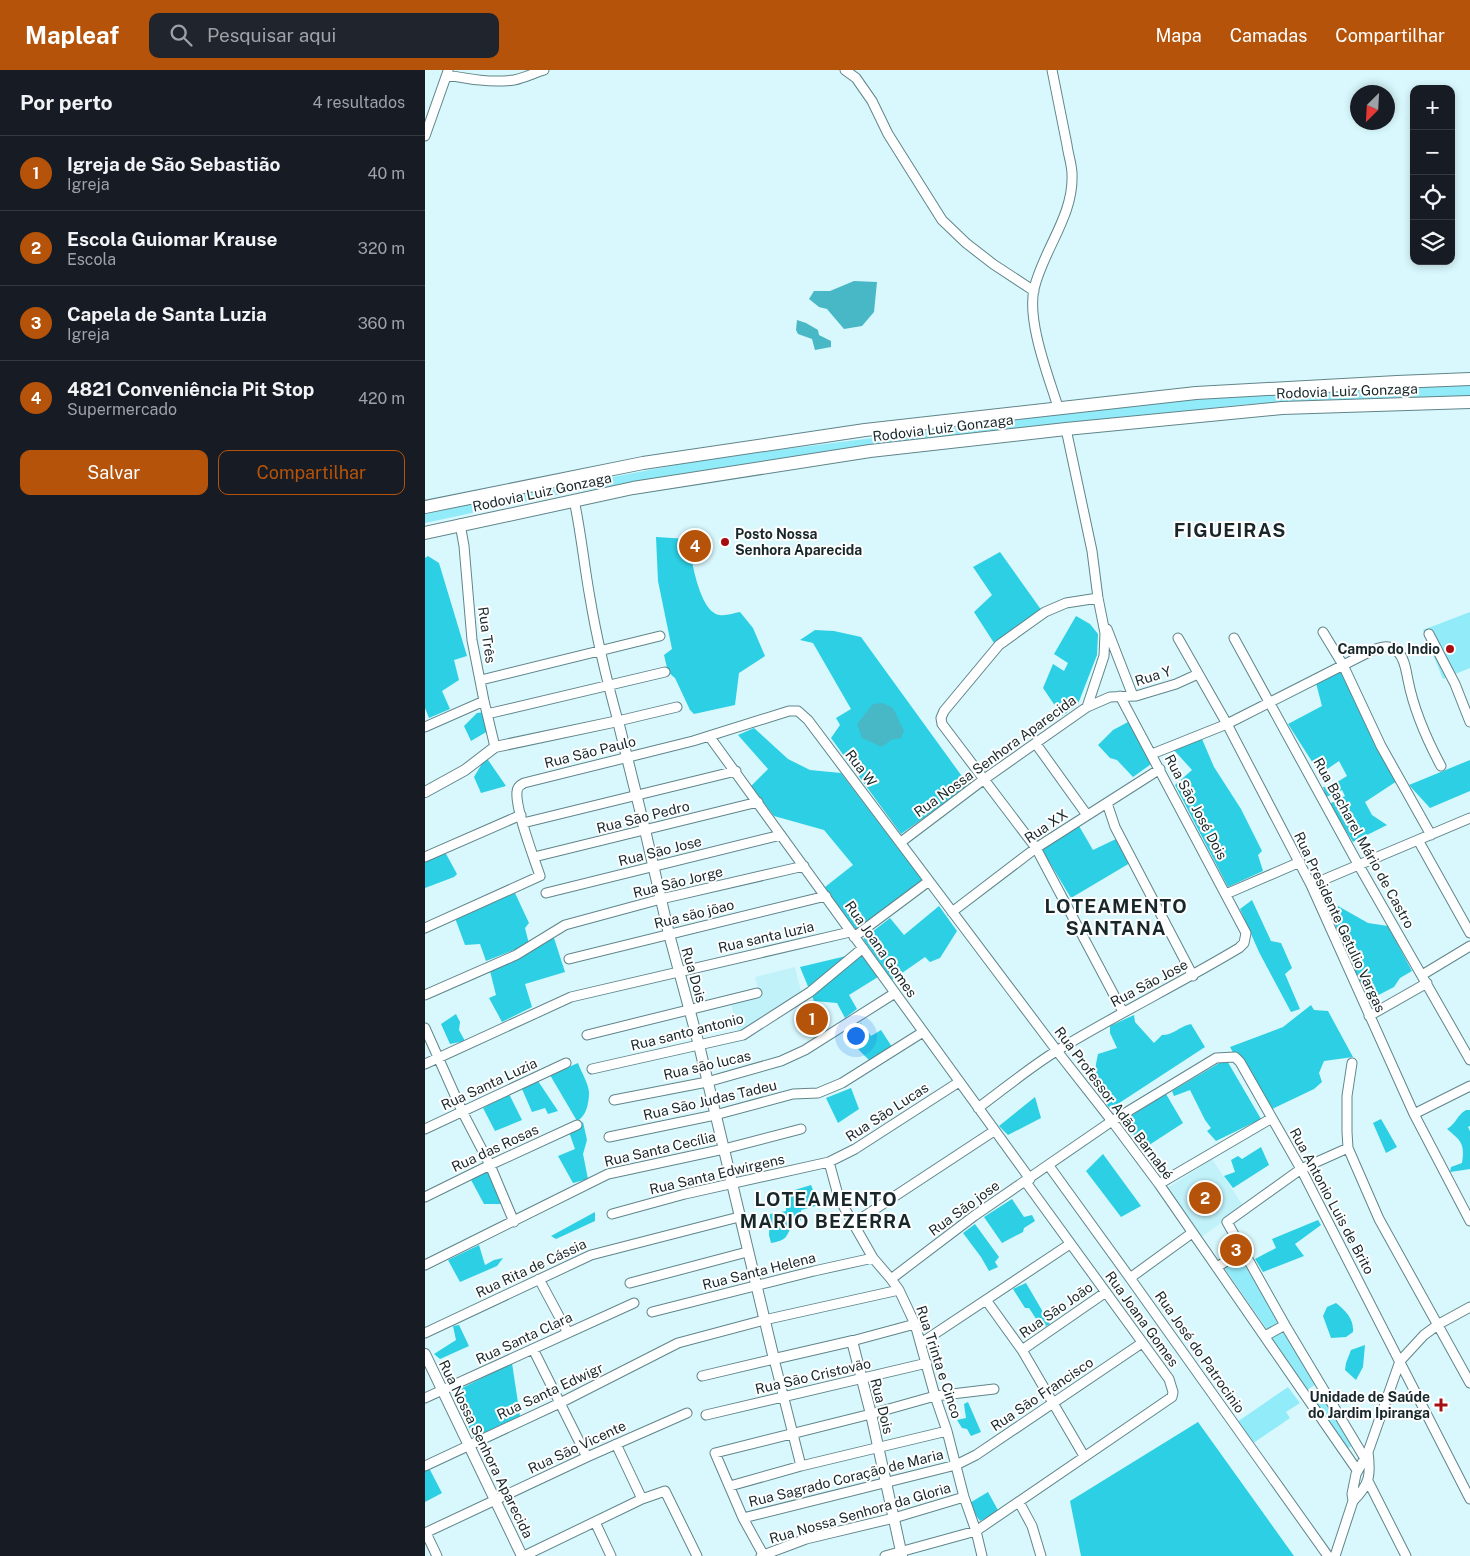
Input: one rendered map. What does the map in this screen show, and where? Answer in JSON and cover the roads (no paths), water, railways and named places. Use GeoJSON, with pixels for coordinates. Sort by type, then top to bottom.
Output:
{"type":"FeatureCollection","features":[{"type":"Feature","properties":{"kind":"highway","name":"Rodovia Luiz Gonzaga"},"geometry":{"type":"LineString","coordinates":[[425,507],[643,464],[865,430],[1196,393],[1470,380]]}},
{"type":"Feature","properties":{"kind":"highway","name":"Rodovia Luiz Gonzaga"},"geometry":{"type":"LineString","coordinates":[[425,533],[633,488],[870,451],[1066,429],[1282,408],[1470,402]]}},
{"type":"Feature","properties":{"kind":"main road"},"geometry":{"type":"LineString","coordinates":[[425,792],[465,770],[495,747],[618,721]]}},
{"type":"Feature","properties":{"kind":"main road","name":"Rua Dois"},"geometry":{"type":"LineString","coordinates":[[618,721],[669,934],[699,1045],[755,1286],[774,1359]]}},
{"type":"Feature","properties":{"kind":"main road"},"geometry":{"type":"LineString","coordinates":[[774,1359],[852,1341]]}},
{"type":"Feature","properties":{"kind":"main road","name":"Rua Dois"},"geometry":{"type":"LineString","coordinates":[[852,1341],[879,1448],[902,1554]]}},
{"type":"Feature","properties":{"kind":"main road","name":"Rua Nossa Senhora Aparecida"},"geometry":{"type":"LineString","coordinates":[[425,1354],[523,1556]]}},
{"type":"Feature","properties":{"kind":"street"},"geometry":{"type":"LineString","coordinates":[[425,136],[428,117],[448,72],[470,79],[495,81],[515,80],[544,70]]}},
{"type":"Feature","properties":{"kind":"street"},"geometry":{"type":"LineString","coordinates":[[845,70],[856,78],[872,101],[888,134],[943,220],[993,264],[1034,291]]}},
{"type":"Feature","properties":{"kind":"street"},"geometry":{"type":"LineString","coordinates":[[1051,70],[1072,174],[1069,201],[1040,271],[1034,291],[1033,311],[1039,344],[1058,408]]}},
{"type":"Feature","properties":{"kind":"street","name":"Rua Nossa Senhora Aparecida"},"geometry":{"type":"LineString","coordinates":[[901,842],[983,780],[1087,707],[1104,656],[1105,624],[1092,551],[1066,429]]}},
{"type":"Feature","properties":{"kind":"street","name":"Rua Dois"},"geometry":{"type":"LineString","coordinates":[[574,500],[585,554],[590,598],[618,721]]}},
{"type":"Feature","properties":{"kind":"street","name":"Rua Três"},"geometry":{"type":"LineString","coordinates":[[460,524],[464,546],[472,640],[495,747]]}},
{"type":"Feature","properties":{"kind":"street"},"geometry":{"type":"LineString","coordinates":[[1099,598],[1066,603],[1045,612],[999,645],[943,711],[941,718],[943,724],[983,780],[1036,848],[1123,1012]]}},
{"type":"Feature","properties":{"kind":"street"},"geometry":{"type":"LineString","coordinates":[[1105,624],[1133,696]]}},
{"type":"Feature","properties":{"kind":"street"},"geometry":{"type":"LineString","coordinates":[[1323,632],[1343,665],[1381,746],[1431,834]]}},
{"type":"Feature","properties":{"kind":"street"},"geometry":{"type":"LineString","coordinates":[[1429,634],[1455,684],[1470,722]]}},
{"type":"Feature","properties":{"kind":"street"},"geometry":{"type":"LineString","coordinates":[[481,680],[660,636]]}},
{"type":"Feature","properties":{"kind":"street","name":"Rua Presidente Getulio Vargas"},"geometry":{"type":"LineString","coordinates":[[1179,638],[1300,862],[1414,1114],[1470,1221]]}},
{"type":"Feature","properties":{"kind":"street","name":"Rua Bacharel Mário de Castro"},"geometry":{"type":"LineString","coordinates":[[1234,638],[1358,864],[1470,1060]]}},
{"type":"Feature","properties":{"kind":"street"},"geometry":{"type":"LineString","coordinates":[[1152,754],[1227,724],[1384,646],[1393,648],[1399,653],[1404,663],[1412,698],[1423,731],[1441,766]]}},
{"type":"Feature","properties":{"kind":"street"},"geometry":{"type":"LineString","coordinates":[[487,714],[665,672]]}},
{"type":"Feature","properties":{"kind":"street","name":"Rua Y"},"geometry":{"type":"LineString","coordinates":[[1087,707],[1102,699],[1133,696],[1176,684],[1198,674]]}},
{"type":"Feature","properties":{"kind":"street","name":"Rua São José Dois"},"geometry":{"type":"LineString","coordinates":[[1120,696],[1246,933]]}},
{"type":"Feature","properties":{"kind":"street"},"geometry":{"type":"LineString","coordinates":[[425,727],[484,701]]}},
{"type":"Feature","properties":{"kind":"street"},"geometry":{"type":"LineString","coordinates":[[618,721],[677,707]]}},
{"type":"Feature","properties":{"kind":"street","name":"Rua São Paulo"},"geometry":{"type":"LineString","coordinates":[[425,928],[540,876],[522,819],[517,793],[518,788],[524,783],[709,736],[789,711],[798,711]]}},
{"type":"Feature","properties":{"kind":"street","name":"Rua W"},"geometry":{"type":"LineString","coordinates":[[798,711],[808,720],[901,842]]}},
{"type":"Feature","properties":{"kind":"street","name":"Rua Joana Gomes"},"geometry":{"type":"LineString","coordinates":[[709,736],[978,1108],[1070,1244],[1169,1380],[1173,1392],[1172,1397],[1019,1502]]}},
{"type":"Feature","properties":{"kind":"street"},"geometry":{"type":"LineString","coordinates":[[1036,744],[1087,815]]}},
{"type":"Feature","properties":{"kind":"street","name":"Rua XX"},"geometry":{"type":"LineString","coordinates":[[952,912],[1036,848],[1160,769]]}},
{"type":"Feature","properties":{"kind":"street"},"geometry":{"type":"LineString","coordinates":[[425,857],[522,819],[637,795],[736,771]]}},
{"type":"Feature","properties":{"kind":"street","name":"Rua São Pedro"},"geometry":{"type":"LineString","coordinates":[[534,857],[758,802]]}},
{"type":"Feature","properties":{"kind":"street"},"geometry":{"type":"LineString","coordinates":[[1107,803],[1115,827],[1193,976]]}},
{"type":"Feature","properties":{"kind":"street"},"geometry":{"type":"LineString","coordinates":[[1311,885],[1470,818]]}},
{"type":"Feature","properties":{"kind":"street","name":"Rua São Jose"},"geometry":{"type":"LineString","coordinates":[[546,893],[781,835]]}},
{"type":"Feature","properties":{"kind":"street"},"geometry":{"type":"LineString","coordinates":[[1418,840],[1470,933]]}},
{"type":"Feature","properties":{"kind":"street"},"geometry":{"type":"LineString","coordinates":[[852,934],[929,881],[901,842]]}},
{"type":"Feature","properties":{"kind":"street"},"geometry":{"type":"LineString","coordinates":[[1226,894],[1300,862]]}},
{"type":"Feature","properties":{"kind":"street","name":"Rua São Jorge"},"geometry":{"type":"LineString","coordinates":[[425,996],[516,955],[537,944],[560,928],[661,899],[804,866]]}},
{"type":"Feature","properties":{"kind":"street","name":"Rua Professor Adão Barnabé"},"geometry":{"type":"LineString","coordinates":[[929,881],[1159,1184],[1357,1470]]}},
{"type":"Feature","properties":{"kind":"street","name":"Rua são jõao"},"geometry":{"type":"LineString","coordinates":[[569,960],[826,896]]}},
{"type":"Feature","properties":{"kind":"street","name":"Rua São Jose"},"geometry":{"type":"LineString","coordinates":[[978,1108],[1057,1051],[1123,1012],[1193,976],[1239,948],[1244,942],[1246,933]]}},
{"type":"Feature","properties":{"kind":"street","name":"Rua santa luzia"},"geometry":{"type":"LineString","coordinates":[[439,1057],[571,997],[679,973],[750,954],[852,934]]}},
{"type":"Feature","properties":{"kind":"street"},"geometry":{"type":"LineString","coordinates":[[1422,975],[1470,946]]}},
{"type":"Feature","properties":{"kind":"street","name":"Rua santo antonio"},"geometry":{"type":"LineString","coordinates":[[592,1069],[743,1035],[810,992],[863,948]]}},
{"type":"Feature","properties":{"kind":"street"},"geometry":{"type":"LineString","coordinates":[[1369,1016],[1427,983]]}},
{"type":"Feature","properties":{"kind":"street"},"geometry":{"type":"LineString","coordinates":[[587,1035],[757,993]]}},
{"type":"Feature","properties":{"kind":"street","name":"Rua são lucas"},"geometry":{"type":"LineString","coordinates":[[614,1100],[707,1082],[781,1061],[805,1050],[895,994]]}},
{"type":"Feature","properties":{"kind":"street"},"geometry":{"type":"LineString","coordinates":[[425,1028],[462,1111],[490,1165],[514,1222]]}},
{"type":"Feature","properties":{"kind":"street","name":"Rua São Judas Tadeu"},"geometry":{"type":"LineString","coordinates":[[609,1137],[715,1115],[793,1094],[818,1093],[842,1083],[923,1032]]}},
{"type":"Feature","properties":{"kind":"street"},"geometry":{"type":"LineString","coordinates":[[425,1064],[439,1057]]}},
{"type":"Feature","properties":{"kind":"street","name":"Rua São jose"},"geometry":{"type":"LineString","coordinates":[[891,1279],[974,1216],[1112,1122],[1215,1058],[1235,1057]]}},
{"type":"Feature","properties":{"kind":"street","name":"Rua Antonio Luis de Brito"},"geometry":{"type":"LineString","coordinates":[[1235,1057],[1240,1062],[1301,1169],[1470,1499]]}},
{"type":"Feature","properties":{"kind":"street","name":"Rua Santa Luzia"},"geometry":{"type":"LineString","coordinates":[[425,1129],[566,1063]]}},
{"type":"Feature","properties":{"kind":"street"},"geometry":{"type":"LineString","coordinates":[[1352,1063],[1347,1096],[1349,1148],[1379,1219],[1439,1324],[1470,1383]]}},
{"type":"Feature","properties":{"kind":"street","name":"Rua São Lucas"},"geometry":{"type":"LineString","coordinates":[[829,1162],[855,1150],[959,1082]]}},
{"type":"Feature","properties":{"kind":"street"},"geometry":{"type":"LineString","coordinates":[[1414,1114],[1470,1086]]}},
{"type":"Feature","properties":{"kind":"street"},"geometry":{"type":"LineString","coordinates":[[1159,1184],[1272,1118]]}},
{"type":"Feature","properties":{"kind":"street","name":"Rua das Rosas"},"geometry":{"type":"LineString","coordinates":[[425,1197],[577,1125]]}},
{"type":"Feature","properties":{"kind":"street","name":"Rua Santa Cecília"},"geometry":{"type":"LineString","coordinates":[[425,1266],[608,1174],[723,1149],[801,1129]]}},
{"type":"Feature","properties":{"kind":"street"},"geometry":{"type":"LineString","coordinates":[[854,1223],[994,1131]]}},
{"type":"Feature","properties":{"kind":"street"},"geometry":{"type":"LineString","coordinates":[[1349,1148],[1301,1169],[1227,1222],[1320,1384],[1366,1454],[1370,1472],[1368,1481],[1353,1501]]}},
{"type":"Feature","properties":{"kind":"street","name":"Rua Santa Edwirgens"},"geometry":{"type":"LineString","coordinates":[[612,1214],[685,1194],[829,1162]]}},
{"type":"Feature","properties":{"kind":"street","name":"Rua Trinta e Cinco"},"geometry":{"type":"LineString","coordinates":[[829,1162],[838,1195],[845,1209],[873,1258],[899,1290],[915,1324],[947,1431],[964,1497],[976,1531],[981,1556]]}},
{"type":"Feature","properties":{"kind":"street","name":"Rua José do Patrocinio"},"geometry":{"type":"LineString","coordinates":[[1049,1166],[1131,1278],[1327,1556]]}},
{"type":"Feature","properties":{"kind":"street","name":"Rua Rita de Cássia"},"geometry":{"type":"LineString","coordinates":[[425,1333],[599,1252],[739,1217]]}},
{"type":"Feature","properties":{"kind":"street"},"geometry":{"type":"LineString","coordinates":[[1131,1278],[1192,1233]]}},
{"type":"Feature","properties":{"kind":"street"},"geometry":{"type":"LineString","coordinates":[[921,1343],[1070,1244]]}},
{"type":"Feature","properties":{"kind":"street"},"geometry":{"type":"LineString","coordinates":[[1217,1267],[1244,1250]]}},
{"type":"Feature","properties":{"kind":"street"},"geometry":{"type":"LineString","coordinates":[[630,1283],[747,1252]]}},
{"type":"Feature","properties":{"kind":"street","name":"Rua Santa Helena"},"geometry":{"type":"LineString","coordinates":[[653,1312],[873,1258]]}},
{"type":"Feature","properties":{"kind":"street"},"geometry":{"type":"LineString","coordinates":[[539,1279],[568,1333]]}},
{"type":"Feature","properties":{"kind":"street","name":"Rua Santa Edwigr"},"geometry":{"type":"LineString","coordinates":[[425,1466],[560,1403],[678,1343],[764,1320],[899,1290]]}},
{"type":"Feature","properties":{"kind":"street","name":"Rua São João"},"geometry":{"type":"LineString","coordinates":[[1022,1350],[1106,1292]]}},
{"type":"Feature","properties":{"kind":"street"},"geometry":{"type":"LineString","coordinates":[[986,1300],[1022,1350],[1084,1456]]}},
{"type":"Feature","properties":{"kind":"street","name":"Rua Santa Clara"},"geometry":{"type":"LineString","coordinates":[[425,1398],[634,1303]]}},
{"type":"Feature","properties":{"kind":"street"},"geometry":{"type":"LineString","coordinates":[[1335,1556],[1353,1501],[1353,1486],[1357,1470],[1366,1454],[1400,1361],[1424,1335],[1439,1324],[1470,1307]]}},
{"type":"Feature","properties":{"kind":"street"},"geometry":{"type":"LineString","coordinates":[[852,1341],[915,1324]]}},
{"type":"Feature","properties":{"kind":"street"},"geometry":{"type":"LineString","coordinates":[[1265,1336],[1285,1325]]}},
{"type":"Feature","properties":{"kind":"street","name":"Rua São Francisco"},"geometry":{"type":"LineString","coordinates":[[956,1465],[976,1455],[1142,1343]]}},
{"type":"Feature","properties":{"kind":"street"},"geometry":{"type":"LineString","coordinates":[[533,1349],[587,1457]]}},
{"type":"Feature","properties":{"kind":"street"},"geometry":{"type":"LineString","coordinates":[[702,1376],[774,1359]]}},
{"type":"Feature","properties":{"kind":"street","name":"Rua Dois"},"geometry":{"type":"LineString","coordinates":[[774,1359],[801,1466]]}},
{"type":"Feature","properties":{"kind":"street","name":"Rua São Cristovão"},"geometry":{"type":"LineString","coordinates":[[706,1415],[927,1363]]}},
{"type":"Feature","properties":{"kind":"street"},"geometry":{"type":"LineString","coordinates":[[1305,1395],[1320,1384]]}},
{"type":"Feature","properties":{"kind":"street"},"geometry":{"type":"LineString","coordinates":[[762,1556],[743,1518],[715,1453],[935,1396],[993,1389]]}},
{"type":"Feature","properties":{"kind":"street","name":"Rua São Vicente"},"geometry":{"type":"LineString","coordinates":[[426,1533],[587,1457],[687,1413]]}},
{"type":"Feature","properties":{"kind":"street"},"geometry":{"type":"LineString","coordinates":[[730,1486],[801,1466],[947,1431]]}},
{"type":"Feature","properties":{"kind":"street"},"geometry":{"type":"LineString","coordinates":[[616,1444],[643,1499]]}},
{"type":"Feature","properties":{"kind":"street","name":"Rua Sagrado Coração de Maria"},"geometry":{"type":"LineString","coordinates":[[743,1518],[956,1465]]}},
{"type":"Feature","properties":{"kind":"street"},"geometry":{"type":"LineString","coordinates":[[1368,1481],[1407,1556]]}},
{"type":"Feature","properties":{"kind":"street"},"geometry":{"type":"LineString","coordinates":[[523,1556],[643,1499],[665,1491],[697,1556]]}},
{"type":"Feature","properties":{"kind":"street","name":"Rua Nossa Senhora da Gloria"},"geometry":{"type":"LineString","coordinates":[[762,1556],[806,1539],[894,1518],[964,1497]]}},
{"type":"Feature","properties":{"kind":"street"},"geometry":{"type":"LineString","coordinates":[[885,1556],[902,1554],[976,1531],[1019,1502],[1032,1526],[1041,1556]]}},
{"type":"Feature","properties":{"kind":"street"},"geometry":{"type":"LineString","coordinates":[[595,1522],[611,1556]]}},
{"type":"Feature","properties":{"kind":"street"},"geometry":{"type":"LineString","coordinates":[[426,1533],[437,1556]]}},
{"type":"Feature","properties":{"kind":"place","name":"Posto Nossa Senhora Aparecida"},"geometry":{"type":"Point","coordinates":[725,542]}},
{"type":"Feature","properties":{"kind":"place","name":"4821 Conveniência Pit Stop"},"geometry":{"type":"Point","coordinates":[695,546]}},
{"type":"Feature","properties":{"kind":"place","name":"Campo do Indio"},"geometry":{"type":"Point","coordinates":[1450,649]}},
{"type":"Feature","properties":{"kind":"place","name":"Igreja de São Sebastião"},"geometry":{"type":"Point","coordinates":[812,1019]}},
{"type":"Feature","properties":{"kind":"place","name":"Escola Guiomar Krause"},"geometry":{"type":"Point","coordinates":[1205,1198]}},
{"type":"Feature","properties":{"kind":"place","name":"Capela de Santa Luzia"},"geometry":{"type":"Point","coordinates":[1236,1250]}},
{"type":"Feature","properties":{"kind":"place","name":"Unidade de Saúde do Jardim Ipiranga"},"geometry":{"type":"Point","coordinates":[1441,1405]}},
{"type":"Feature","properties":{"kind":"district","name":"FIGUEIRAS"},"geometry":{"type":"Point","coordinates":[1230,530]}},
{"type":"Feature","properties":{"kind":"district","name":"LOTEAMENTO SANTANA"},"geometry":{"type":"Point","coordinates":[1116,917]}},
{"type":"Feature","properties":{"kind":"district","name":"LOTEAMENTO MARIO BEZERRA"},"geometry":{"type":"Point","coordinates":[826,1210]}}]}
